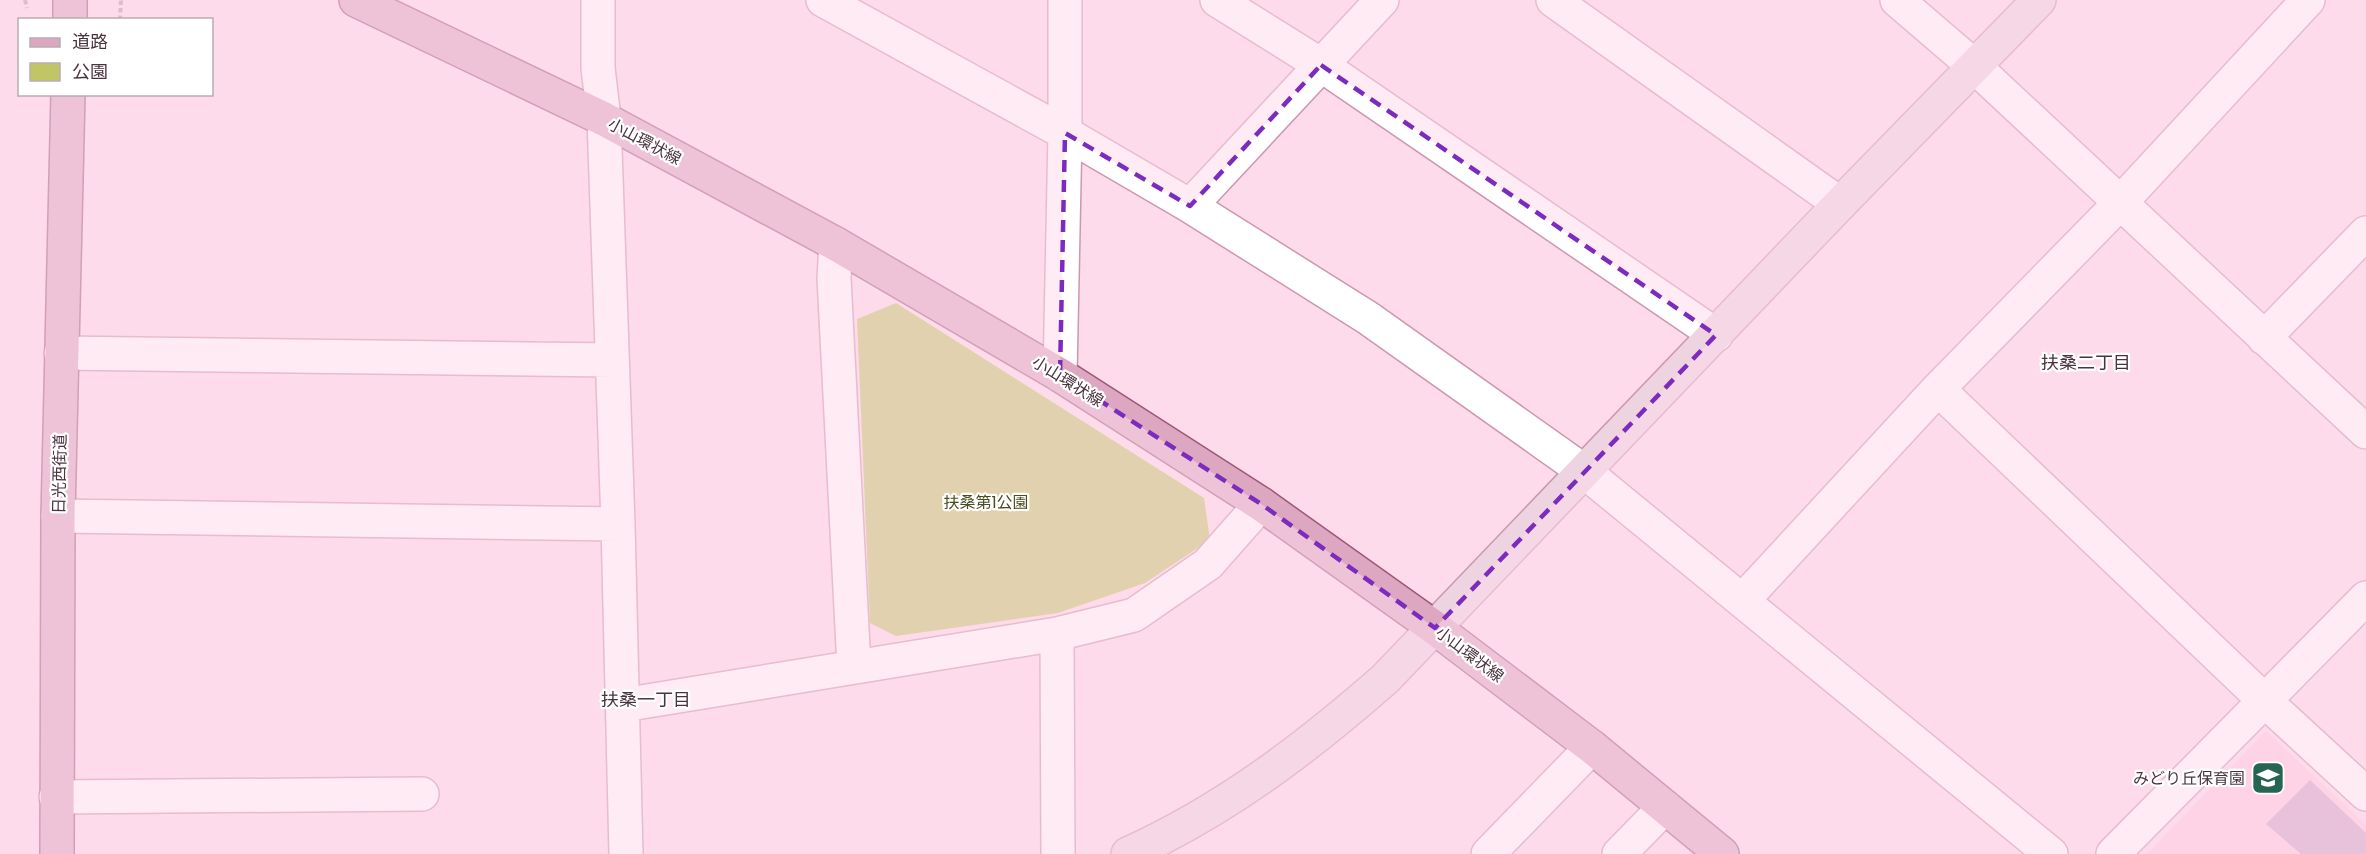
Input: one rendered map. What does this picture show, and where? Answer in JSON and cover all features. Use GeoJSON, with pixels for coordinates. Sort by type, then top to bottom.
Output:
{"type":"FeatureCollection","features":[{"type":"Feature","properties":{"kind":"main road"},"geometry":{"type":"LineString","coordinates":[[70,0],[70,18]]}},
{"type":"Feature","properties":{"kind":"main road","name":"小山環状線"},"geometry":{"type":"LineString","coordinates":[[356,0],[604,118],[836,244],[1060,375],[1261,504],[1435,628],[1592,747],[1722,854]]}},
{"type":"Feature","properties":{"kind":"main road","name":"日光西街道"},"geometry":{"type":"LineString","coordinates":[[57,854],[58,516],[68,96]]}},
{"type":"Feature","properties":{"kind":"street"},"geometry":{"type":"LineString","coordinates":[[598,0],[597,68],[604,118],[618,524],[626,854]]}},
{"type":"Feature","properties":{"kind":"street"},"geometry":{"type":"LineString","coordinates":[[823,0],[1065,133],[1190,206],[1368,318],[1585,472],[2052,854]]}},
{"type":"Feature","properties":{"kind":"street"},"geometry":{"type":"LineString","coordinates":[[1060,375],[1065,0]]}},
{"type":"Feature","properties":{"kind":"street"},"geometry":{"type":"LineString","coordinates":[[1217,0],[1321,65],[1716,335]]}},
{"type":"Feature","properties":{"kind":"street"},"geometry":{"type":"LineString","coordinates":[[1190,206],[1382,0]]}},
{"type":"Feature","properties":{"kind":"street"},"geometry":{"type":"LineString","coordinates":[[1553,0],[1840,204]]}},
{"type":"Feature","properties":{"kind":"street"},"geometry":{"type":"LineString","coordinates":[[1897,0],[1974,66],[2366,432]]}},
{"type":"Feature","properties":{"kind":"street"},"geometry":{"type":"LineString","coordinates":[[1128,854],[1199,819],[1259,780],[1324,732],[1385,679],[1840,204],[2039,0]]}},
{"type":"Feature","properties":{"kind":"street"},"geometry":{"type":"LineString","coordinates":[[1743,600],[1938,389],[2120,203],[2308,0]]}},
{"type":"Feature","properties":{"kind":"street"},"geometry":{"type":"LineString","coordinates":[[2264,338],[2366,233]]}},
{"type":"Feature","properties":{"kind":"street"},"geometry":{"type":"LineString","coordinates":[[836,244],[834,278],[854,667]]}},
{"type":"Feature","properties":{"kind":"street"},"geometry":{"type":"LineString","coordinates":[[61,353],[612,360]]}},
{"type":"Feature","properties":{"kind":"street"},"geometry":{"type":"LineString","coordinates":[[1938,389],[2265,701],[2366,794]]}},
{"type":"Feature","properties":{"kind":"street"},"geometry":{"type":"LineString","coordinates":[[623,705],[1057,634],[1134,615],[1208,564],[1261,504]]}},
{"type":"Feature","properties":{"kind":"street"},"geometry":{"type":"LineString","coordinates":[[58,516],[618,524]]}},
{"type":"Feature","properties":{"kind":"street"},"geometry":{"type":"LineString","coordinates":[[2113,854],[2366,598]]}},
{"type":"Feature","properties":{"kind":"street"},"geometry":{"type":"LineString","coordinates":[[1057,634],[1058,854]]}},
{"type":"Feature","properties":{"kind":"street"},"geometry":{"type":"LineString","coordinates":[[1488,854],[1592,747]]}},
{"type":"Feature","properties":{"kind":"street"},"geometry":{"type":"LineString","coordinates":[[56,797],[422,794]]}},
{"type":"Feature","properties":{"kind":"street"},"geometry":{"type":"LineString","coordinates":[[1619,854],[1665,807]]}},
{"type":"Feature","properties":{"kind":"path"},"geometry":{"type":"LineString","coordinates":[[25,0],[27,8]]}},
{"type":"Feature","properties":{"kind":"path"},"geometry":{"type":"LineString","coordinates":[[120,18],[121,0]]}},
{"type":"Feature","properties":{"kind":"highlighted area"},"geometry":{"type":"Polygon","coordinates":[[[1321,65],[1716,335],[1435,628],[1261,504],[1060,375],[1065,133],[1190,206],[1321,65]]]}},
{"type":"Feature","properties":{"kind":"shaded area","name":"みどり丘保育園"},"geometry":{"type":"Polygon","coordinates":[[[2266,731],[2366,825],[2366,854],[2147,854],[2266,731]]]}},
{"type":"Feature","properties":{"kind":"green space","name":"扶桑第1公園"},"geometry":{"type":"Polygon","coordinates":[[[896,303],[1204,498],[1210,540],[1145,583],[1058,613],[896,636],[870,623],[857,319],[896,303]]]}},
{"type":"Feature","properties":{"kind":"building"},"geometry":{"type":"Polygon","coordinates":[[[2310,780],[2366,833],[2366,854],[2301,854],[2266,824],[2310,780]]]}},
{"type":"Feature","properties":{"kind":"place","name":"みどり丘保育園"},"geometry":{"type":"Point","coordinates":[2268,778]}},
{"type":"Feature","properties":{"kind":"district","name":"扶桑二丁目"},"geometry":{"type":"Point","coordinates":[2086,363]}},
{"type":"Feature","properties":{"kind":"district","name":"扶桑一丁目"},"geometry":{"type":"Point","coordinates":[646,700]}}]}
